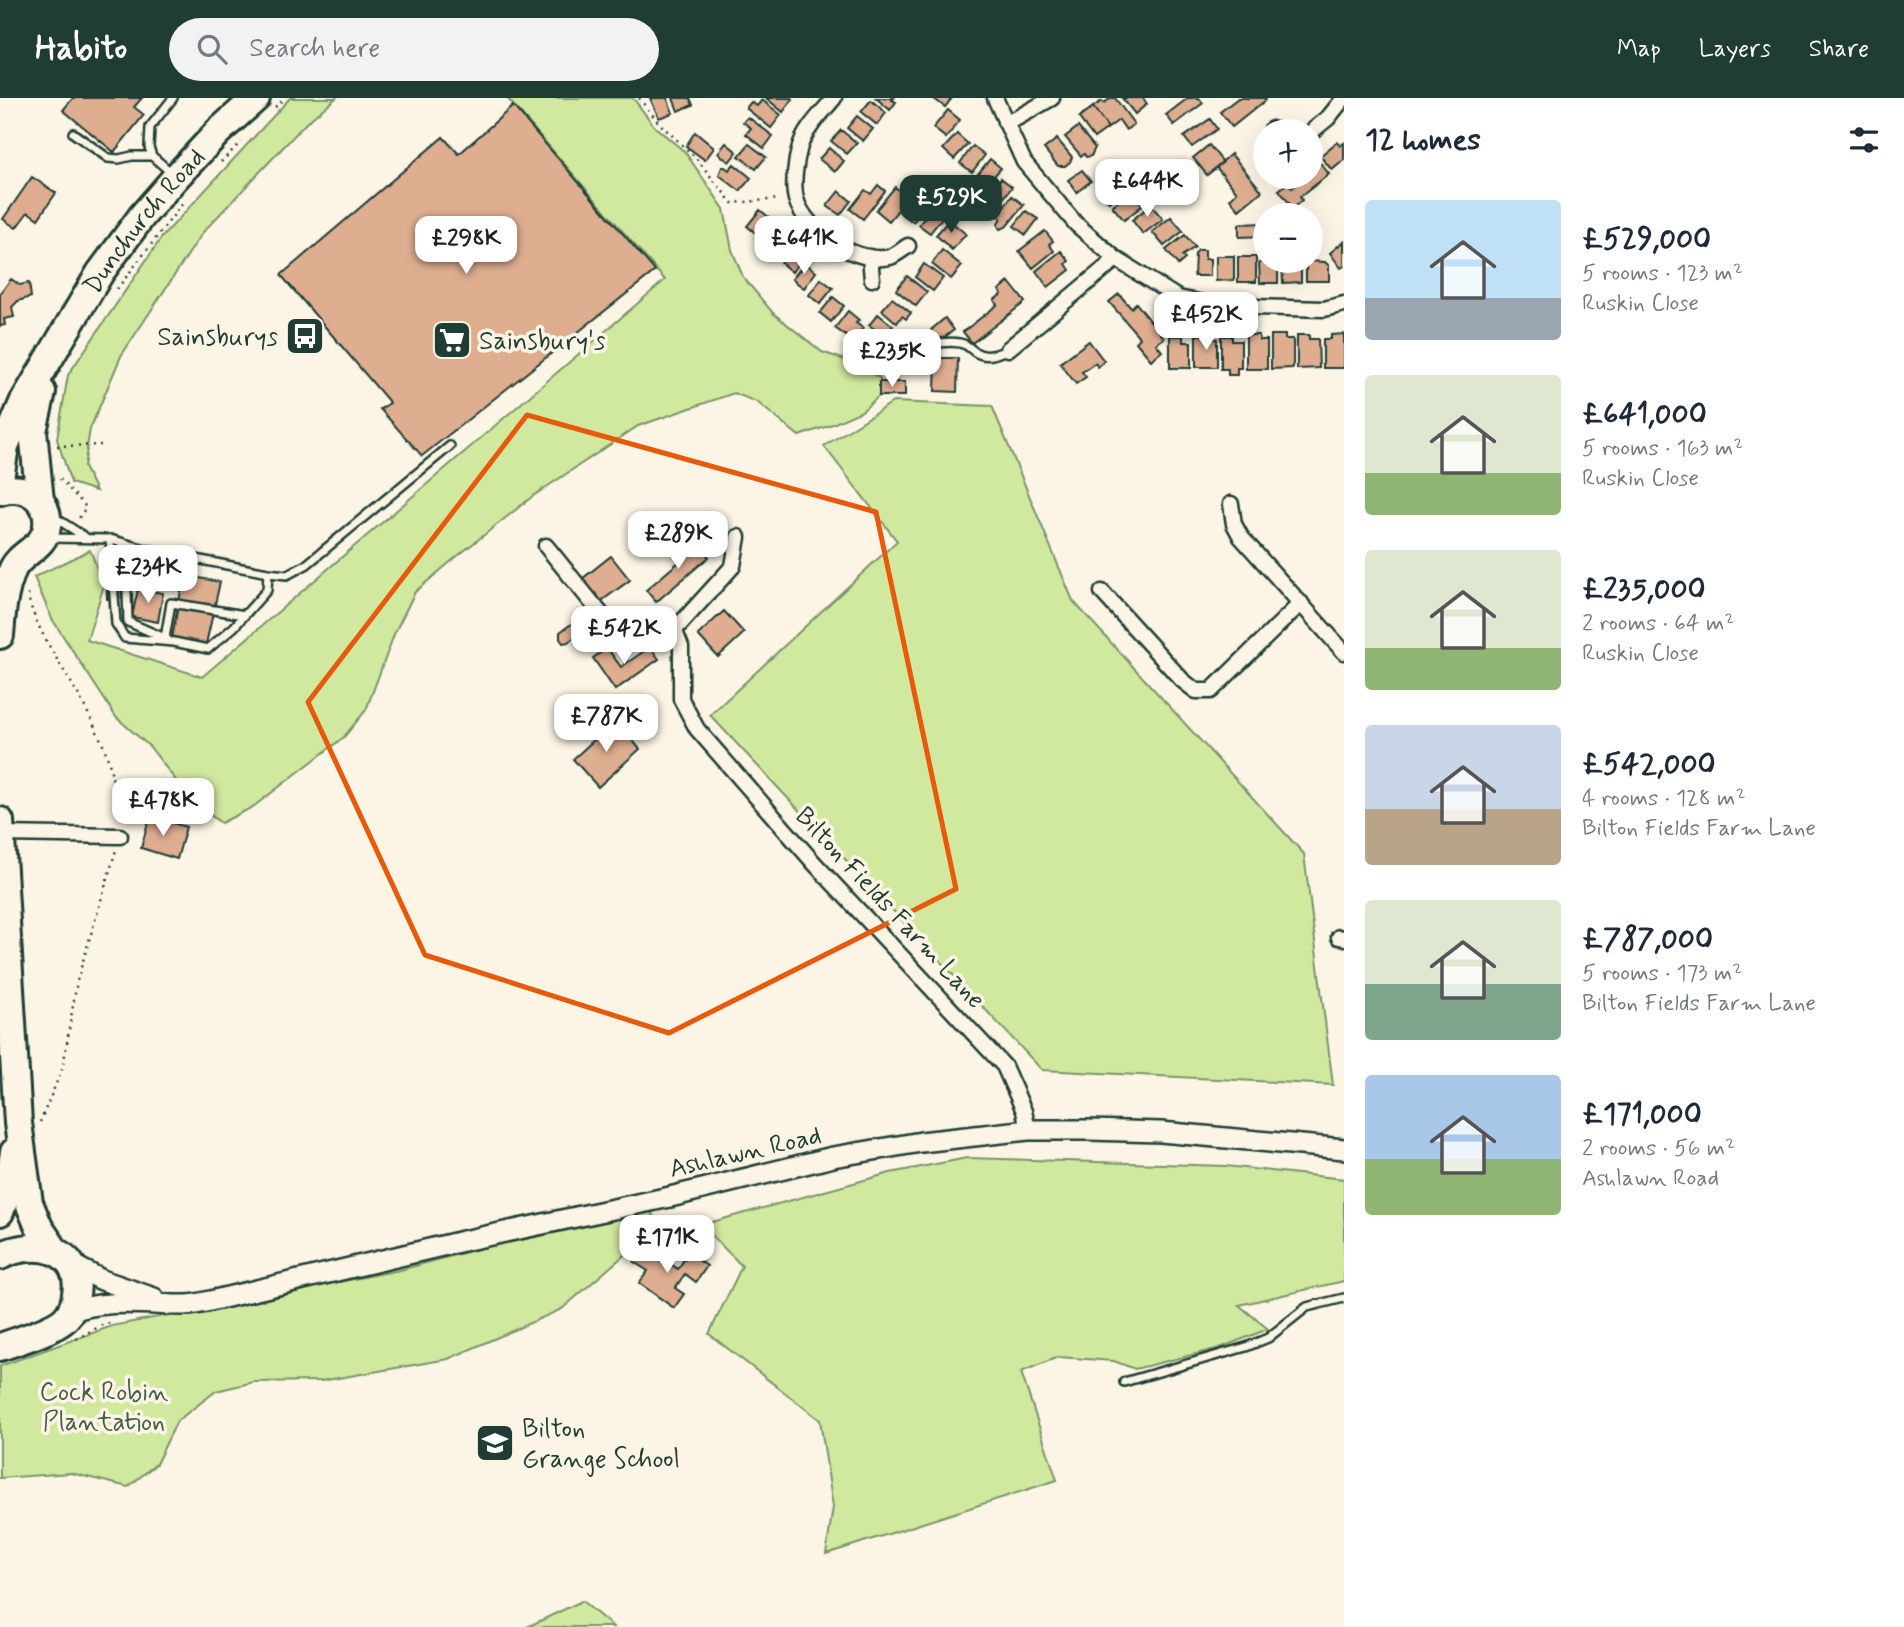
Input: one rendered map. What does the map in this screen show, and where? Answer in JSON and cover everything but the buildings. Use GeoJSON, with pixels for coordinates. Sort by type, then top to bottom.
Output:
{"type":"FeatureCollection","features":[{"type":"Feature","properties":{"kind":"highway","name":"Dunchurch Road"},"geometry":{"type":"LineString","coordinates":[[0,479],[5,446],[23,403],[100,273],[142,216],[181,189],[218,132],[263,105]]}},
{"type":"Feature","properties":{"kind":"highway","name":"Dunchurch Road"},"geometry":{"type":"LineString","coordinates":[[0,635],[13,567],[22,549],[47,527],[33,431],[50,359]]}},
{"type":"Feature","properties":{"kind":"highway"},"geometry":{"type":"LineString","coordinates":[[0,491],[9,488],[21,489],[31,493],[43,506]]}},
{"type":"Feature","properties":{"kind":"highway"},"geometry":{"type":"LineString","coordinates":[[0,821],[29,1124],[29,1203],[39,1227],[76,1275],[77,1286],[75,1299],[65,1319],[55,1326],[0,1347]]}},
{"type":"Feature","properties":{"kind":"highway"},"geometry":{"type":"LineString","coordinates":[[0,1212],[29,1124]]}},
{"type":"Feature","properties":{"kind":"highway"},"geometry":{"type":"LineString","coordinates":[[0,1256],[19,1249],[36,1247],[45,1248],[64,1258]]}},
{"type":"Feature","properties":{"kind":"main road","name":"Ashlawn Road"},"geometry":{"type":"LineString","coordinates":[[70,1312],[99,1304],[188,1305],[219,1299],[833,1157],[921,1142],[1028,1130],[1161,1132],[1344,1149]]}},
{"type":"Feature","properties":{"kind":"main road","name":"Ashlawn Road"},"geometry":{"type":"LineString","coordinates":[[64,1258],[102,1280],[167,1303]]}},
{"type":"Feature","properties":{"kind":"street"},"geometry":{"type":"LineString","coordinates":[[834,98],[804,134],[796,170],[796,198],[804,217],[820,234],[870,257],[891,257],[908,246]]}},
{"type":"Feature","properties":{"kind":"street"},"geometry":{"type":"LineString","coordinates":[[995,98],[1024,162],[1076,224],[1116,259],[1178,298],[1218,306],[1324,309],[1344,303]]}},
{"type":"Feature","properties":{"kind":"street"},"geometry":{"type":"LineString","coordinates":[[1005,122],[1052,98]]}},
{"type":"Feature","properties":{"kind":"street"},"geometry":{"type":"LineString","coordinates":[[1323,122],[1344,98]]}},
{"type":"Feature","properties":{"kind":"street"},"geometry":{"type":"LineString","coordinates":[[870,257],[872,279]]}},
{"type":"Feature","properties":{"kind":"street"},"geometry":{"type":"LineString","coordinates":[[1009,349],[1116,259]]}},
{"type":"Feature","properties":{"kind":"street"},"geometry":{"type":"LineString","coordinates":[[1231,504],[1234,524],[1241,537],[1344,652]]}},
{"type":"Feature","properties":{"kind":"street"},"geometry":{"type":"LineString","coordinates":[[546,545],[606,620],[617,631],[632,636],[665,630],[672,633],[733,566],[738,537]]}},
{"type":"Feature","properties":{"kind":"street"},"geometry":{"type":"LineString","coordinates":[[1102,592],[1182,680],[1196,691],[1211,691],[1300,604]]}},
{"type":"Feature","properties":{"kind":"street","name":"Bilton Fields Farm Lane"},"geometry":{"type":"LineString","coordinates":[[672,633],[676,634],[681,647],[681,699],[697,729],[816,864],[1004,1066],[1024,1111],[1028,1130]]}},
{"type":"Feature","properties":{"kind":"street"},"geometry":{"type":"LineString","coordinates":[[1,848],[120,836]]}},
{"type":"Feature","properties":{"kind":"lane"},"geometry":{"type":"LineString","coordinates":[[173,98],[150,127],[149,147],[152,156],[181,189]]}},
{"type":"Feature","properties":{"kind":"lane"},"geometry":{"type":"LineString","coordinates":[[73,133],[108,158],[152,156]]}},
{"type":"Feature","properties":{"kind":"lane"},"geometry":{"type":"LineString","coordinates":[[931,344],[953,342],[967,345],[978,354],[988,356],[1009,349]]}},
{"type":"Feature","properties":{"kind":"lane"},"geometry":{"type":"LineString","coordinates":[[22,549],[86,537],[110,539],[149,550],[287,575],[306,565],[450,446]]}},
{"type":"Feature","properties":{"kind":"lane"},"geometry":{"type":"LineString","coordinates":[[43,506],[86,537]]}},
{"type":"Feature","properties":{"kind":"lane"},"geometry":{"type":"LineString","coordinates":[[110,539],[116,624],[125,638],[174,642],[208,649],[245,615],[267,590],[268,573]]}},
{"type":"Feature","properties":{"kind":"lane"},"geometry":{"type":"LineString","coordinates":[[121,542],[126,559],[128,622],[174,642]]}},
{"type":"Feature","properties":{"kind":"lane"},"geometry":{"type":"LineString","coordinates":[[165,638],[171,603],[245,615]]}},
{"type":"Feature","properties":{"kind":"lane"},"geometry":{"type":"LineString","coordinates":[[1124,1382],[1257,1343],[1268,1338],[1307,1307],[1344,1298]]}},
{"type":"Feature","properties":{"kind":"path"},"geometry":{"type":"LineString","coordinates":[[263,105],[286,98]]}},
{"type":"Feature","properties":{"kind":"path"},"geometry":{"type":"LineString","coordinates":[[639,98],[659,123],[695,157],[732,203],[796,198]]}},
{"type":"Feature","properties":{"kind":"path"},"geometry":{"type":"LineString","coordinates":[[222,161],[242,141]]}},
{"type":"Feature","properties":{"kind":"path"},"geometry":{"type":"LineString","coordinates":[[112,296],[181,189]]}},
{"type":"Feature","properties":{"kind":"path"},"geometry":{"type":"LineString","coordinates":[[50,447],[103,445]]}},
{"type":"Feature","properties":{"kind":"path"},"geometry":{"type":"LineString","coordinates":[[57,471],[60,480],[86,507],[73,529]]}},
{"type":"Feature","properties":{"kind":"path"},"geometry":{"type":"LineString","coordinates":[[11,585],[29,605],[81,699],[106,751],[120,836],[77,981],[62,1067],[29,1124]]}},
{"type":"Feature","properties":{"kind":"path"},"geometry":{"type":"LineString","coordinates":[[66,1344],[103,1325],[119,1321]]}},
{"type":"Feature","properties":{"kind":"highlighted area"},"geometry":{"type":"Polygon","coordinates":[[[527,415],[876,512],[956,889],[669,1033],[425,955],[308,702],[527,415]]]}},
{"type":"Feature","properties":{"kind":"green space"},"geometry":{"type":"Polygon","coordinates":[[[290,98],[336,98],[307,122],[203,232],[121,356],[90,429],[84,467],[96,491],[71,483],[57,439],[68,375],[162,237],[290,98]]]}},
{"type":"Feature","properties":{"kind":"green space"},"geometry":{"type":"Polygon","coordinates":[[[507,98],[633,98],[655,127],[685,152],[724,209],[732,250],[743,277],[773,313],[822,352],[848,361],[880,378],[879,396],[862,411],[799,436],[757,402],[734,393],[638,426],[533,496],[415,592],[395,632],[366,710],[344,737],[253,807],[221,823],[191,800],[150,747],[116,717],[52,619],[34,577],[90,550],[104,585],[87,640],[202,677],[665,280],[507,98]]]}},
{"type":"Feature","properties":{"kind":"green space"},"geometry":{"type":"Polygon","coordinates":[[[893,402],[992,406],[1073,601],[1304,854],[1333,1085],[1042,1070],[710,715],[897,541],[824,446],[893,402]]]}},
{"type":"Feature","properties":{"kind":"green space"},"geometry":{"type":"Polygon","coordinates":[[[967,1158],[1226,1166],[1344,1179],[1344,1281],[1239,1305],[1268,1329],[1220,1348],[1135,1369],[1114,1361],[1058,1357],[1021,1372],[1057,1480],[826,1554],[833,1507],[820,1420],[709,1334],[742,1266],[701,1225],[890,1173],[967,1158]]]}},
{"type":"Feature","properties":{"kind":"green space","name":"Cock Robin Plantation"},"geometry":{"type":"Polygon","coordinates":[[[649,1210],[660,1224],[562,1309],[448,1359],[321,1381],[254,1382],[216,1391],[177,1421],[156,1464],[128,1487],[71,1473],[0,1478],[0,1366],[112,1326],[400,1270],[541,1232],[649,1210]]]}},
{"type":"Feature","properties":{"kind":"green space"},"geometry":{"type":"Polygon","coordinates":[[[582,1601],[613,1627],[527,1627],[582,1601]]]}},
{"type":"Feature","properties":{"kind":"place","name":"Sainsburys"},"geometry":{"type":"Point","coordinates":[305,336]}},
{"type":"Feature","properties":{"kind":"place","name":"Sainsbury's"},"geometry":{"type":"Point","coordinates":[452,340]}},
{"type":"Feature","properties":{"kind":"place","name":"Bilton Grange School"},"geometry":{"type":"Point","coordinates":[495,1443]}}]}
